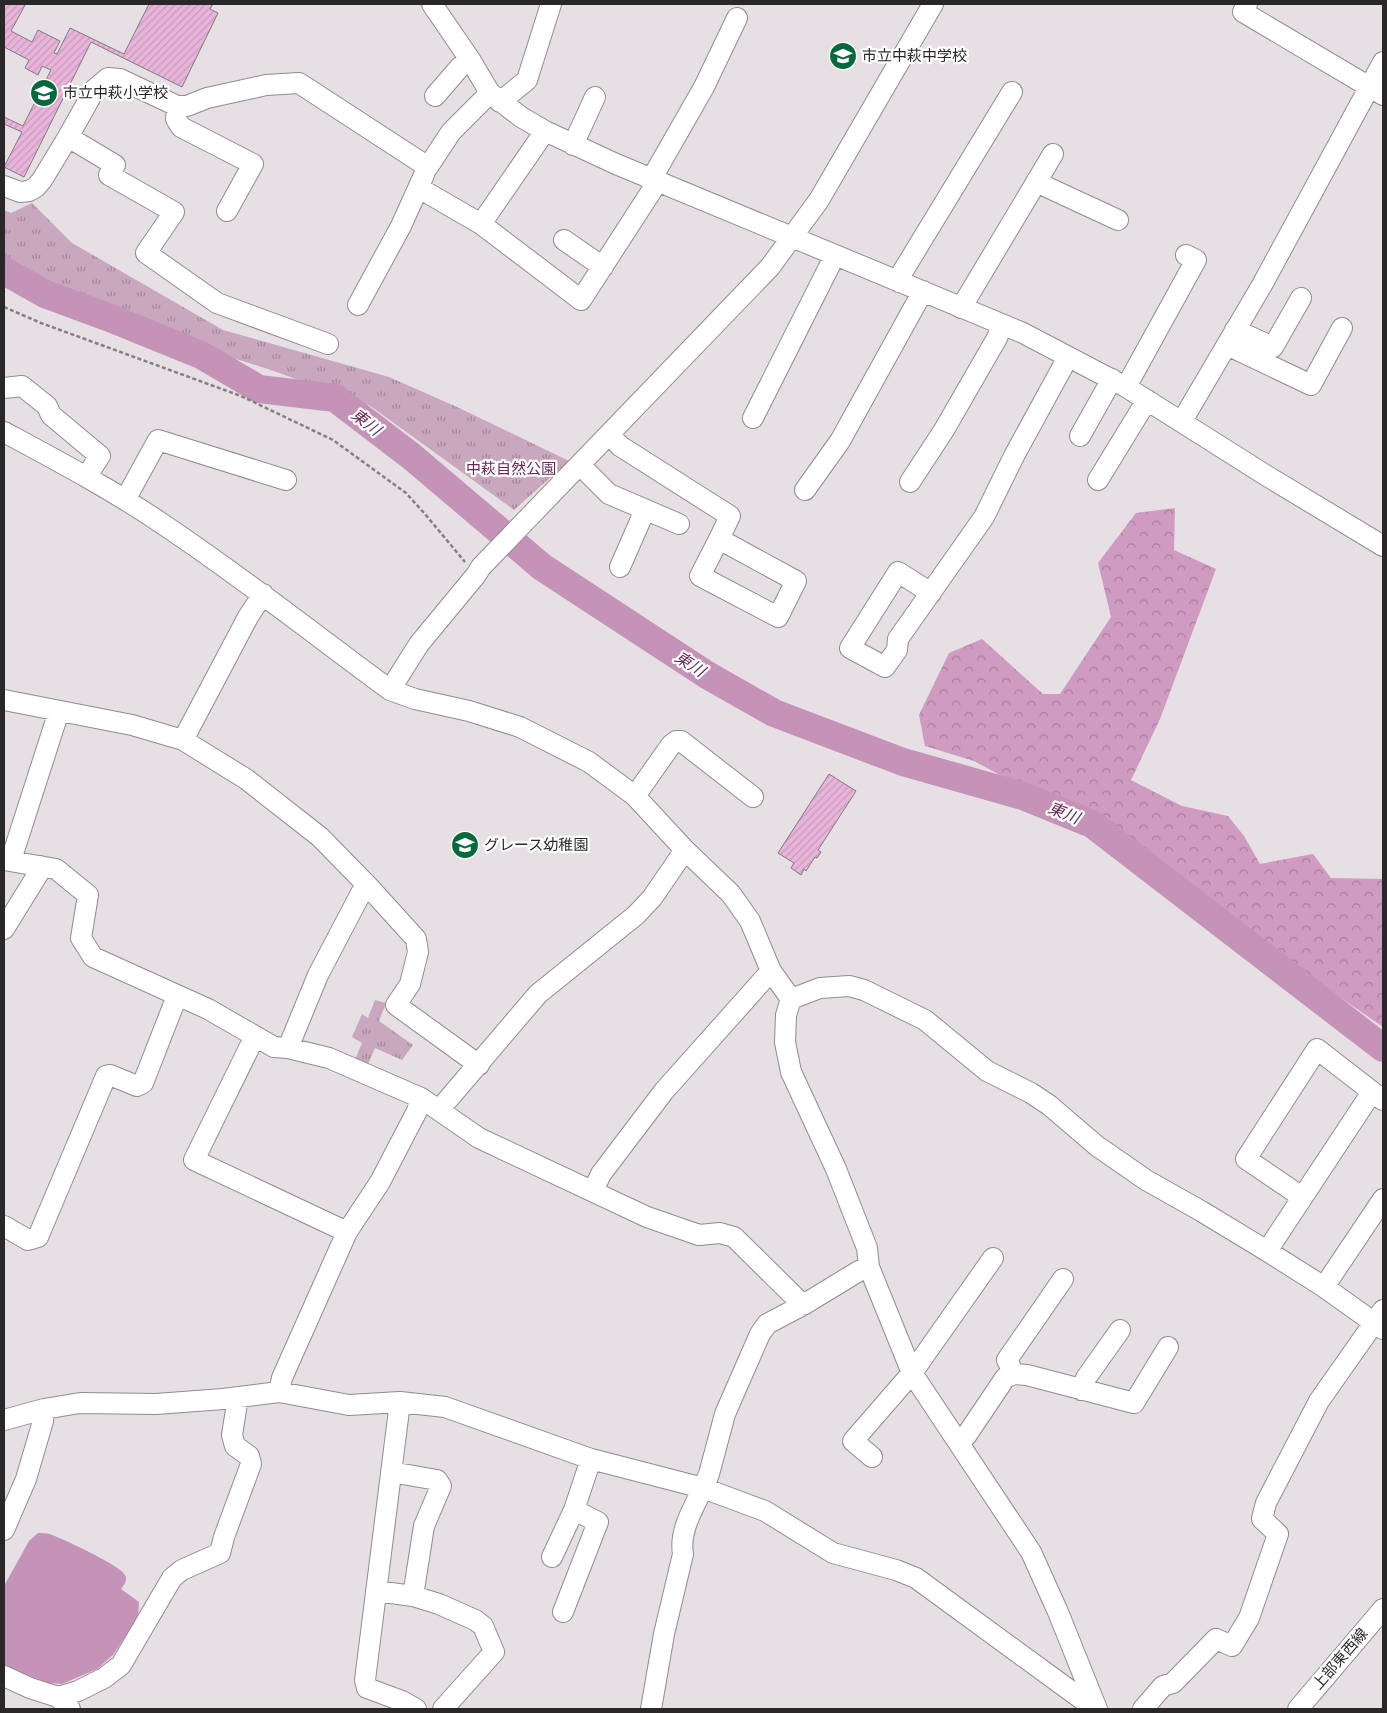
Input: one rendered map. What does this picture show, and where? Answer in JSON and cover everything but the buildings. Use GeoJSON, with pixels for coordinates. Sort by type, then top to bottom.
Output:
{"type":"FeatureCollection","features":[{"type":"Feature","properties":{"kind":"street"},"geometry":{"type":"LineString","coordinates":[[432,4],[495,97],[521,118],[573,144],[1023,333],[1119,383],[1383,546]]}},
{"type":"Feature","properties":{"kind":"street"},"geometry":{"type":"LineString","coordinates":[[358,305],[428,167],[451,132],[495,97],[526,80],[551,4]]}},
{"type":"Feature","properties":{"kind":"street"},"geometry":{"type":"LineString","coordinates":[[390,690],[419,644],[479,571],[770,267],[819,200],[933,4]]}},
{"type":"Feature","properties":{"kind":"street"},"geometry":{"type":"LineString","coordinates":[[1247,4],[1242,12],[1376,91]]}},
{"type":"Feature","properties":{"kind":"street"},"geometry":{"type":"LineString","coordinates":[[419,188],[481,224],[581,300],[603,267],[655,179],[704,87],[736,18]]}},
{"type":"Feature","properties":{"kind":"street"},"geometry":{"type":"LineString","coordinates":[[435,96],[460,67],[471,61]]}},
{"type":"Feature","properties":{"kind":"street"},"geometry":{"type":"LineString","coordinates":[[1182,421],[1376,91],[1383,62]]}},
{"type":"Feature","properties":{"kind":"street"},"geometry":{"type":"LineString","coordinates":[[4,186],[20,192],[29,191],[36,187],[68,137],[95,89],[108,78],[120,79],[177,106],[187,106],[207,98],[266,85],[299,83],[428,167]]}},
{"type":"Feature","properties":{"kind":"street"},"geometry":{"type":"LineString","coordinates":[[899,282],[903,272],[1012,92]]}},
{"type":"Feature","properties":{"kind":"street"},"geometry":{"type":"LineString","coordinates":[[573,144],[594,98]]}},
{"type":"Feature","properties":{"kind":"street"},"geometry":{"type":"LineString","coordinates":[[177,106],[176,119],[181,127],[253,164],[227,211]]}},
{"type":"Feature","properties":{"kind":"street"},"geometry":{"type":"LineString","coordinates":[[481,224],[545,131]]}},
{"type":"Feature","properties":{"kind":"street"},"geometry":{"type":"LineString","coordinates":[[68,137],[115,165],[109,175],[174,212],[146,253],[217,303],[328,344]]}},
{"type":"Feature","properties":{"kind":"street"},"geometry":{"type":"LineString","coordinates":[[961,308],[1053,154]]}},
{"type":"Feature","properties":{"kind":"street"},"geometry":{"type":"LineString","coordinates":[[1036,182],[1118,220]]}},
{"type":"Feature","properties":{"kind":"street"},"geometry":{"type":"LineString","coordinates":[[564,240],[603,267]]}},
{"type":"Feature","properties":{"kind":"street"},"geometry":{"type":"LineString","coordinates":[[1080,436],[1119,383],[1196,260],[1186,254]]}},
{"type":"Feature","properties":{"kind":"street"},"geometry":{"type":"LineString","coordinates":[[753,418],[835,255]]}},
{"type":"Feature","properties":{"kind":"street"},"geometry":{"type":"LineString","coordinates":[[805,490],[840,441],[923,291]]}},
{"type":"Feature","properties":{"kind":"street"},"geometry":{"type":"LineString","coordinates":[[1231,338],[1273,347],[1301,298]]}},
{"type":"Feature","properties":{"kind":"street"},"geometry":{"type":"LineString","coordinates":[[910,482],[944,430],[997,338],[1002,325]]}},
{"type":"Feature","properties":{"kind":"street"},"geometry":{"type":"LineString","coordinates":[[1231,338],[1311,385],[1342,328]]}},
{"type":"Feature","properties":{"kind":"street"},"geometry":{"type":"LineString","coordinates":[[931,593],[898,572],[850,648],[886,667],[897,650],[898,639],[931,593],[984,517],[1014,456],[1068,357]]}},
{"type":"Feature","properties":{"kind":"street"},"geometry":{"type":"LineString","coordinates":[[4,388],[22,386],[47,406],[51,415],[100,456],[86,476]]}},
{"type":"Feature","properties":{"kind":"street"},"geometry":{"type":"LineString","coordinates":[[1098,480],[1147,400]]}},
{"type":"Feature","properties":{"kind":"street"},"geometry":{"type":"LineString","coordinates":[[4,432],[86,476],[164,524],[263,594],[390,690],[415,699],[469,711],[520,727],[589,762],[635,796],[685,850],[731,894],[750,921],[771,971],[791,999]]}},
{"type":"Feature","properties":{"kind":"street"},"geometry":{"type":"LineString","coordinates":[[609,434],[620,446],[730,516],[700,576],[778,617],[796,581],[719,539]]}},
{"type":"Feature","properties":{"kind":"street"},"geometry":{"type":"LineString","coordinates":[[125,500],[158,440],[286,480]]}},
{"type":"Feature","properties":{"kind":"street"},"geometry":{"type":"LineString","coordinates":[[580,464],[609,494],[678,524]]}},
{"type":"Feature","properties":{"kind":"street"},"geometry":{"type":"LineString","coordinates":[[620,567],[645,510]]}},
{"type":"Feature","properties":{"kind":"street"},"geometry":{"type":"LineString","coordinates":[[183,740],[248,617],[263,594]]}},
{"type":"Feature","properties":{"kind":"street"},"geometry":{"type":"LineString","coordinates":[[4,700],[132,725],[183,740],[246,779],[320,837],[416,939],[418,952],[410,984],[396,1005],[479,1065]]}},
{"type":"Feature","properties":{"kind":"street"},"geometry":{"type":"LineString","coordinates":[[59,711],[7,860],[56,869],[88,896],[82,938],[93,957],[208,1009],[274,1047],[288,1048],[329,1058],[421,1098],[479,1138],[647,1217],[699,1235],[720,1233],[734,1238],[803,1305]]}},
{"type":"Feature","properties":{"kind":"street"},"geometry":{"type":"LineString","coordinates":[[635,796],[671,745],[676,741],[681,741],[753,797]]}},
{"type":"Feature","properties":{"kind":"street"},"geometry":{"type":"LineString","coordinates":[[440,1110],[538,994],[636,915],[652,898],[685,850]]}},
{"type":"Feature","properties":{"kind":"street"},"geometry":{"type":"LineString","coordinates":[[4,929],[38,874],[40,866]]}},
{"type":"Feature","properties":{"kind":"street"},"geometry":{"type":"LineString","coordinates":[[288,1048],[318,975],[361,892],[368,886]]}},
{"type":"Feature","properties":{"kind":"street"},"geometry":{"type":"LineString","coordinates":[[593,1191],[601,1174],[664,1091],[771,971]]}},
{"type":"Feature","properties":{"kind":"street"},"geometry":{"type":"LineString","coordinates":[[791,999],[820,988],[849,986],[864,990],[925,1020],[987,1071],[1031,1093],[1050,1105],[1097,1146],[1146,1180],[1201,1211],[1380,1321],[1319,1402],[1266,1504],[1262,1519],[1278,1534],[1249,1618],[1232,1646],[1216,1639],[1173,1683],[1164,1686],[1143,1709]]}},
{"type":"Feature","properties":{"kind":"street"},"geometry":{"type":"LineString","coordinates":[[4,1226],[28,1240],[38,1237],[106,1076],[110,1075],[136,1086],[143,1083],[177,996]]}},
{"type":"Feature","properties":{"kind":"street"},"geometry":{"type":"LineString","coordinates":[[791,999],[786,1015],[785,1042],[791,1072],[836,1169],[867,1248],[868,1267],[912,1373],[1030,1552],[1058,1612],[1095,1705]]}},
{"type":"Feature","properties":{"kind":"street"},"geometry":{"type":"LineString","coordinates":[[255,1036],[194,1160],[347,1232]]}},
{"type":"Feature","properties":{"kind":"street"},"geometry":{"type":"LineString","coordinates":[[1267,1251],[1302,1197],[1378,1096],[1317,1049],[1246,1159],[1302,1197]]}},
{"type":"Feature","properties":{"kind":"street"},"geometry":{"type":"LineString","coordinates":[[279,1392],[282,1378],[347,1232],[380,1182],[417,1111],[421,1098]]}},
{"type":"Feature","properties":{"kind":"street"},"geometry":{"type":"LineString","coordinates":[[1324,1287],[1383,1199]]}},
{"type":"Feature","properties":{"kind":"street"},"geometry":{"type":"LineString","coordinates":[[872,1457],[853,1441],[912,1373],[993,1258]]}},
{"type":"Feature","properties":{"kind":"street"},"geometry":{"type":"LineString","coordinates":[[651,1709],[664,1634],[683,1554],[681,1543],[684,1530],[709,1474],[725,1414],[760,1334],[767,1324],[868,1267]]}},
{"type":"Feature","properties":{"kind":"street"},"geometry":{"type":"LineString","coordinates":[[1014,1374],[1007,1360],[1063,1279]]}},
{"type":"Feature","properties":{"kind":"street"},"geometry":{"type":"LineString","coordinates":[[1081,1390],[1086,1378],[1120,1330]]}},
{"type":"Feature","properties":{"kind":"street"},"geometry":{"type":"LineString","coordinates":[[958,1442],[966,1436],[1005,1378],[1014,1374],[1027,1375],[1134,1403],[1168,1347]]}},
{"type":"Feature","properties":{"kind":"street"},"geometry":{"type":"LineString","coordinates":[[4,1420],[44,1409],[80,1403],[156,1404],[279,1392],[349,1405],[400,1402],[445,1408],[591,1459],[703,1488],[765,1511],[833,1553],[896,1570],[916,1578],[1083,1700],[1095,1705]]}},
{"type":"Feature","properties":{"kind":"street"},"geometry":{"type":"LineString","coordinates":[[4,1676],[64,1703],[78,1691],[104,1678],[121,1665],[172,1578],[182,1570],[220,1553],[250,1464],[249,1456],[234,1446],[232,1435],[238,1397]]}},
{"type":"Feature","properties":{"kind":"street"},"geometry":{"type":"LineString","coordinates":[[400,1402],[365,1680],[367,1688],[402,1701],[416,1709]]}},
{"type":"Feature","properties":{"kind":"street"},"geometry":{"type":"LineString","coordinates":[[4,1530],[26,1478],[43,1421],[44,1409]]}},
{"type":"Feature","properties":{"kind":"street"},"geometry":{"type":"LineString","coordinates":[[552,1558],[574,1510],[591,1459]]}},
{"type":"Feature","properties":{"kind":"street"},"geometry":{"type":"LineString","coordinates":[[391,1472],[437,1480],[441,1486],[424,1526],[413,1596]]}},
{"type":"Feature","properties":{"kind":"street"},"geometry":{"type":"LineString","coordinates":[[563,1612],[598,1522],[574,1510]]}},
{"type":"Feature","properties":{"kind":"street"},"geometry":{"type":"LineString","coordinates":[[376,1591],[413,1596],[439,1604],[475,1620],[483,1626],[494,1652],[443,1709]]}},
{"type":"Feature","properties":{"kind":"street","name":"上部東西線"},"geometry":{"type":"LineString","coordinates":[[1298,1709],[1383,1609]]}},
{"type":"Feature","properties":{"kind":"path"},"geometry":{"type":"LineString","coordinates":[[4,307],[41,323],[241,396],[333,440],[406,493],[479,571]]}},
{"type":"Feature","properties":{"kind":"green space","name":"中萩自然公園"},"geometry":{"type":"Polygon","coordinates":[[[32,203],[72,243],[223,330],[389,377],[457,407],[569,461],[514,510],[369,405],[268,369],[166,337],[48,284],[4,259],[4,210],[11,213],[32,203]]]}},
{"type":"Feature","properties":{"kind":"green space"},"geometry":{"type":"Polygon","coordinates":[[[1175,508],[1174,550],[1216,569],[1160,719],[1131,780],[1182,806],[1228,816],[1244,836],[1260,864],[1313,854],[1331,878],[1383,879],[1383,1027],[1315,980],[1136,848],[974,761],[925,746],[919,715],[949,653],[982,639],[1043,694],[1060,694],[1111,617],[1098,563],[1136,513],[1175,508]]]}},
{"type":"Feature","properties":{"kind":"green space"},"geometry":{"type":"Polygon","coordinates":[[[375,1000],[386,1003],[379,1021],[413,1045],[402,1060],[375,1048],[366,1069],[353,1064],[362,1043],[352,1037],[362,1014],[368,1018],[375,1000]]]}},
{"type":"Feature","properties":{"kind":"shaded area"},"geometry":{"type":"Polygon","coordinates":[[[38,1533],[49,1534],[65,1541],[122,1571],[126,1579],[121,1589],[139,1602],[138,1617],[113,1655],[97,1669],[62,1684],[47,1683],[4,1665],[4,1586],[29,1541],[38,1533]]]}},
{"type":"Feature","properties":{"kind":"waterway","name":"東川"},"geometry":{"type":"LineString","coordinates":[[4,271],[45,294],[201,355],[259,389],[335,398],[411,456],[542,567],[707,675],[774,713],[903,762],[1023,796],[1092,824],[1383,1048]]}},
{"type":"Feature","properties":{"kind":"place","name":"市立中萩中学校"},"geometry":{"type":"Point","coordinates":[843,56]}},
{"type":"Feature","properties":{"kind":"place","name":"市立中萩小学校"},"geometry":{"type":"Point","coordinates":[44,93]}},
{"type":"Feature","properties":{"kind":"place","name":"グレース幼稚園"},"geometry":{"type":"Point","coordinates":[465,845]}}]}
